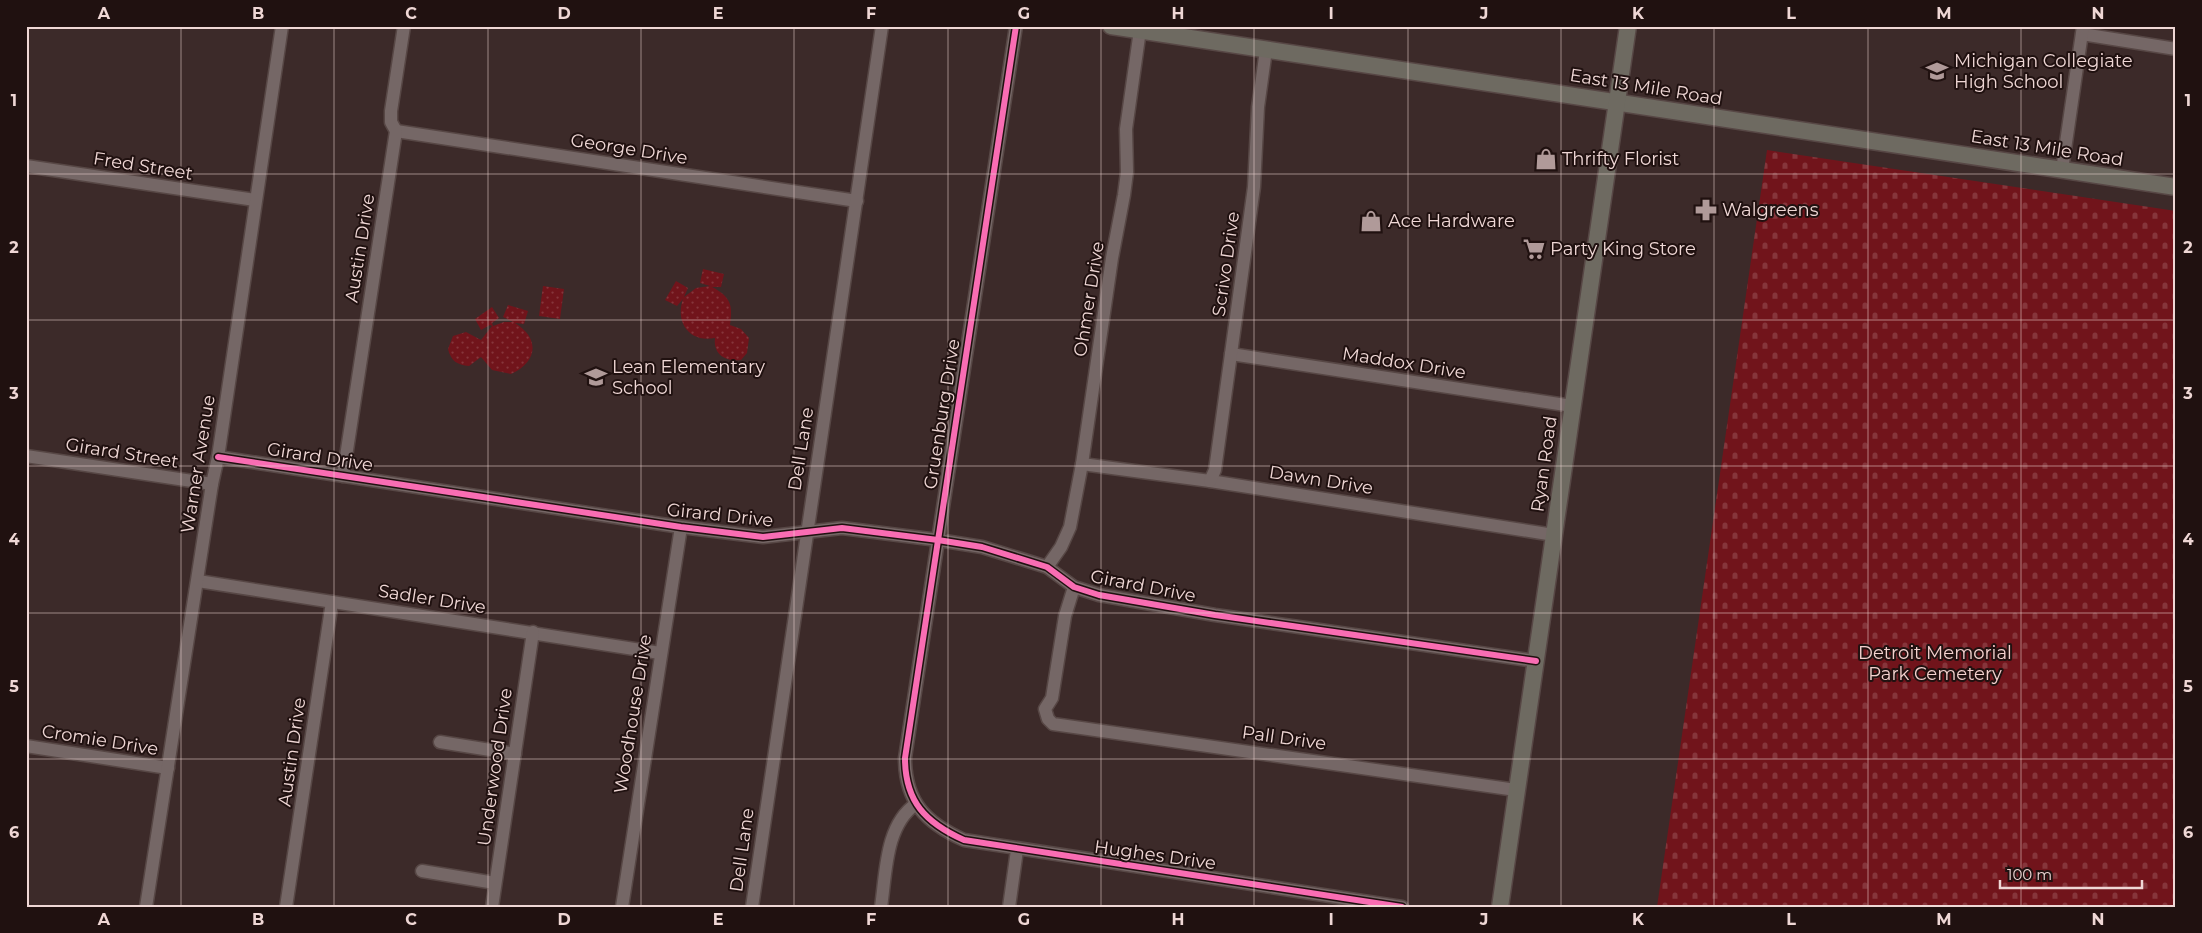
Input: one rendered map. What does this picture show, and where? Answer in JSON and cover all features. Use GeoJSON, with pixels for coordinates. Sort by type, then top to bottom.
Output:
{"type":"FeatureCollection","features":[{"type":"Feature","properties":{"kind":"main road","name":"East 13 Mile Road"},"geometry":{"type":"LineString","coordinates":[[1111,26],[2176,187]]}},
{"type":"Feature","properties":{"kind":"main road","name":"Ryan Road"},"geometry":{"type":"LineString","coordinates":[[1500,907],[1628,26]]}},
{"type":"Feature","properties":{"kind":"street","name":"Warner Avenue"},"geometry":{"type":"LineString","coordinates":[[146,907],[212,484],[218,457],[282,26]]}},
{"type":"Feature","properties":{"kind":"street","name":"Austin Drive"},"geometry":{"type":"LineString","coordinates":[[343,476],[396,131],[391,122],[391,111],[404,26]]}},
{"type":"Feature","properties":{"kind":"street","name":"Dell Lane"},"geometry":{"type":"LineString","coordinates":[[752,907],[882,26]]}},
{"type":"Feature","properties":{"kind":"street","name":"Gruenburg Drive"},"geometry":{"type":"LineString","coordinates":[[916,804],[908,789],[905,758],[1016,26]]}},
{"type":"Feature","properties":{"kind":"street","name":"Ohmer Drive"},"geometry":{"type":"LineString","coordinates":[[1047,567],[1061,547],[1070,527],[1082,464],[1112,258],[1124,195],[1126,129],[1140,30]]}},
{"type":"Feature","properties":{"kind":"street"},"geometry":{"type":"LineString","coordinates":[[2062,170],[2082,30],[2176,49]]}},
{"type":"Feature","properties":{"kind":"street","name":"Scrivo Drive"},"geometry":{"type":"LineString","coordinates":[[1210,481],[1215,470],[1254,187],[1258,107],[1266,50]]}},
{"type":"Feature","properties":{"kind":"street","name":"George Drive"},"geometry":{"type":"LineString","coordinates":[[396,131],[857,201]]}},
{"type":"Feature","properties":{"kind":"street","name":"Fred Street"},"geometry":{"type":"LineString","coordinates":[[26,166],[255,200]]}},
{"type":"Feature","properties":{"kind":"street","name":"Maddox Drive"},"geometry":{"type":"LineString","coordinates":[[1231,354],[1572,406]]}},
{"type":"Feature","properties":{"kind":"street","name":"Girard Street"},"geometry":{"type":"LineString","coordinates":[[26,456],[212,484]]}},
{"type":"Feature","properties":{"kind":"street","name":"Girard Drive"},"geometry":{"type":"LineString","coordinates":[[218,457],[681,528],[763,537],[842,528],[938,540],[1006,553],[1047,567],[1074,587],[1099,595],[1206,613],[1536,661]]}},
{"type":"Feature","properties":{"kind":"street","name":"Dawn Drive"},"geometry":{"type":"LineString","coordinates":[[1082,464],[1210,481],[1554,535]]}},
{"type":"Feature","properties":{"kind":"street","name":"Woodhouse Drive"},"geometry":{"type":"LineString","coordinates":[[622,907],[660,653],[681,528]]}},
{"type":"Feature","properties":{"kind":"street","name":"Sadler Drive"},"geometry":{"type":"LineString","coordinates":[[198,581],[660,653]]}},
{"type":"Feature","properties":{"kind":"street","name":"Pall Drive"},"geometry":{"type":"LineString","coordinates":[[1074,587],[1064,616],[1052,698],[1045,709],[1048,719],[1053,724],[1516,790]]}},
{"type":"Feature","properties":{"kind":"street","name":"Austin Drive"},"geometry":{"type":"LineString","coordinates":[[286,907],[332,602]]}},
{"type":"Feature","properties":{"kind":"street","name":"Underwood Drive"},"geometry":{"type":"LineString","coordinates":[[492,907],[533,632]]}},
{"type":"Feature","properties":{"kind":"street"},"geometry":{"type":"LineString","coordinates":[[440,742],[515,754]]}},
{"type":"Feature","properties":{"kind":"street","name":"Cromie Drive"},"geometry":{"type":"LineString","coordinates":[[26,746],[168,768]]}},
{"type":"Feature","properties":{"kind":"street"},"geometry":{"type":"LineString","coordinates":[[881,907],[894,834],[899,823],[916,804]]}},
{"type":"Feature","properties":{"kind":"street","name":"Hughes Drive"},"geometry":{"type":"LineString","coordinates":[[916,804],[929,820],[945,832],[964,840],[1017,850],[1402,907]]}},
{"type":"Feature","properties":{"kind":"street"},"geometry":{"type":"LineString","coordinates":[[1009,907],[1017,850]]}},
{"type":"Feature","properties":{"kind":"street"},"geometry":{"type":"LineString","coordinates":[[422,871],[495,883]]}},
{"type":"Feature","properties":{"kind":"green space","name":"Detroit Memorial Park Cemetery"},"geometry":{"type":"Polygon","coordinates":[[[1767,150],[2176,211],[2176,907],[1657,907],[1767,150]]]}},
{"type":"Feature","properties":{"kind":"green space"},"geometry":{"type":"Polygon","coordinates":[[[703,269],[724,274],[721,287],[712,287],[723,294],[729,302],[731,307],[730,325],[741,329],[749,338],[747,353],[741,360],[730,360],[721,356],[716,348],[715,338],[706,339],[698,337],[686,329],[681,316],[683,299],[677,306],[665,300],[676,281],[688,288],[684,297],[696,288],[710,286],[700,283],[703,269]]]}},
{"type":"Feature","properties":{"kind":"green space"},"geometry":{"type":"Polygon","coordinates":[[[543,286],[564,289],[560,319],[539,316],[543,286]]]}},
{"type":"Feature","properties":{"kind":"green space"},"geometry":{"type":"Polygon","coordinates":[[[508,305],[528,311],[524,324],[515,323],[529,336],[532,343],[531,357],[527,363],[511,374],[492,370],[481,357],[469,366],[461,365],[451,357],[448,349],[453,336],[466,332],[481,340],[492,326],[490,325],[481,330],[475,319],[492,307],[499,318],[492,323],[493,326],[504,322],[513,322],[503,317],[508,305]]]}},
{"type":"Feature","properties":{"kind":"cycle path"},"geometry":{"type":"LineString","coordinates":[[1016,26],[905,758],[909,787],[914,799],[929,818],[964,840],[1402,907]]}},
{"type":"Feature","properties":{"kind":"cycle path"},"geometry":{"type":"LineString","coordinates":[[218,457],[681,527],[763,537],[842,528],[938,540],[982,547],[1047,567],[1074,587],[1099,595],[1215,615],[1536,661]]}},
{"type":"Feature","properties":{"kind":"place","name":"Michigan Collegiate High School"},"geometry":{"type":"Point","coordinates":[1937,71]}},
{"type":"Feature","properties":{"kind":"place","name":"Thrifty Florist"},"geometry":{"type":"Point","coordinates":[1546,159]}},
{"type":"Feature","properties":{"kind":"place","name":"Walgreens"},"geometry":{"type":"Point","coordinates":[1706,210]}},
{"type":"Feature","properties":{"kind":"place","name":"Ace Hardware"},"geometry":{"type":"Point","coordinates":[1371,221]}},
{"type":"Feature","properties":{"kind":"place","name":"Party King Store"},"geometry":{"type":"Point","coordinates":[1534,249]}},
{"type":"Feature","properties":{"kind":"place","name":"Lean Elementary School"},"geometry":{"type":"Point","coordinates":[596,377]}}]}
